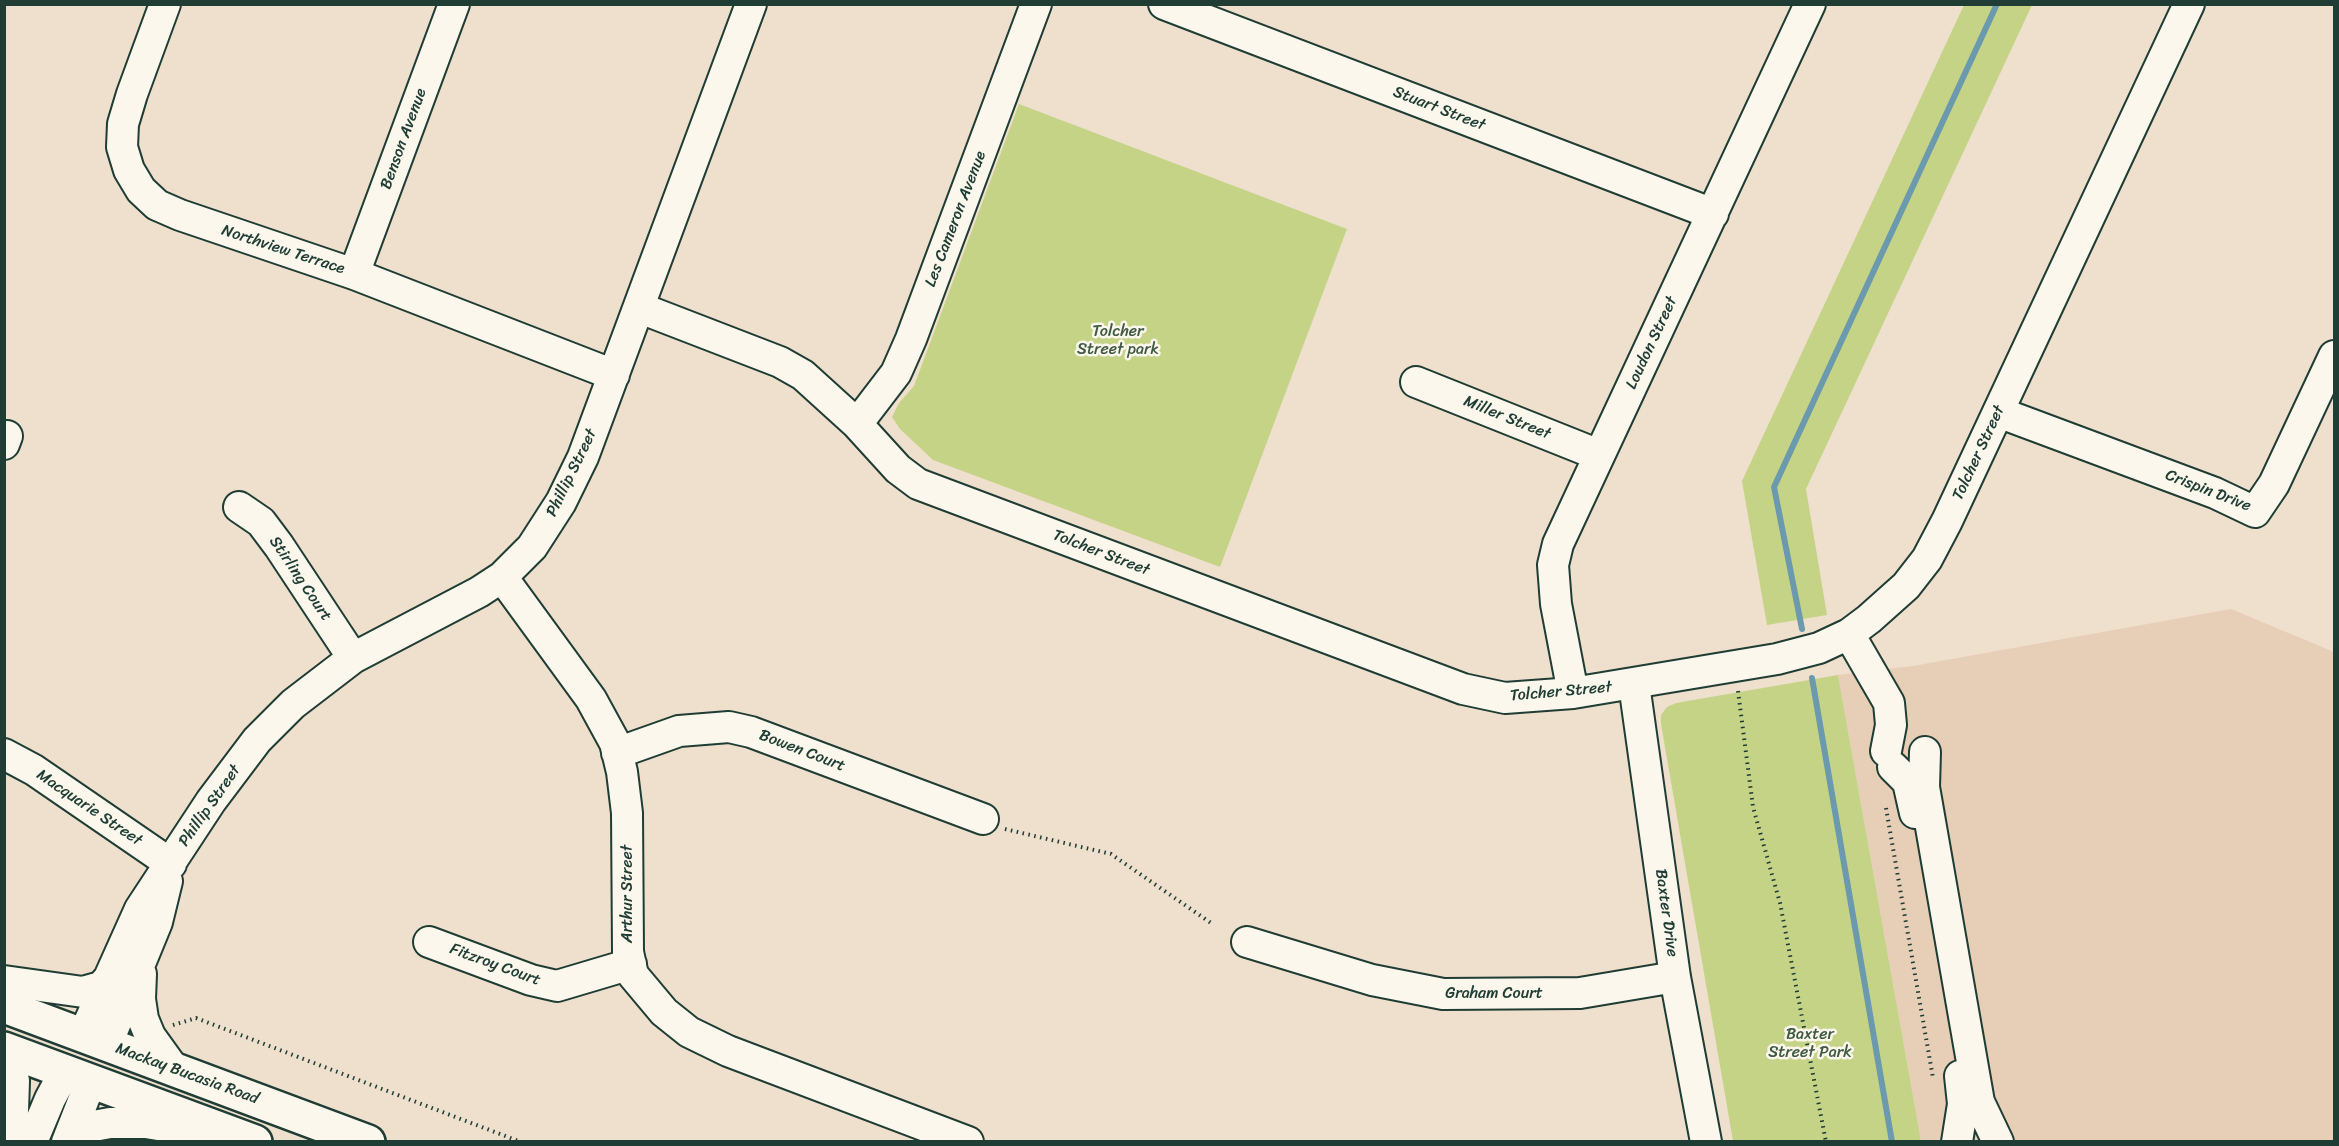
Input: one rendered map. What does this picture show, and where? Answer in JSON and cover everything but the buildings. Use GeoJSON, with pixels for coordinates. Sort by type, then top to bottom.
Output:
{"type":"FeatureCollection","features":[{"type":"Feature","properties":{"kind":"main road","name":"Mackay Bucasia Road"},"geometry":{"type":"LineString","coordinates":[[4,1006],[368,1142]]}},
{"type":"Feature","properties":{"kind":"main road","name":"Phillip Street"},"geometry":{"type":"LineString","coordinates":[[78,1076],[95,1040]]}},
{"type":"Feature","properties":{"kind":"main road"},"geometry":{"type":"LineString","coordinates":[[4,1049],[255,1142]]}},
{"type":"Feature","properties":{"kind":"street","name":"Northview Terrace"},"geometry":{"type":"LineString","coordinates":[[165,4],[132,94],[123,124],[122,147],[129,170],[141,190],[157,205],[180,216],[354,274],[614,375]]}},
{"type":"Feature","properties":{"kind":"street","name":"Benson Avenue"},"geometry":{"type":"LineString","coordinates":[[354,274],[454,4]]}},
{"type":"Feature","properties":{"kind":"street","name":"Phillip Street"},"geometry":{"type":"LineString","coordinates":[[95,1040],[111,975],[136,917],[211,801],[257,740],[293,704],[353,658],[479,592],[502,577],[532,547],[561,502],[583,457],[640,308],[751,4]]}},
{"type":"Feature","properties":{"kind":"street","name":"Les Cameron Avenue"},"geometry":{"type":"LineString","coordinates":[[857,424],[896,373],[911,339],[1036,4]]}},
{"type":"Feature","properties":{"kind":"street","name":"Stuart Street"},"geometry":{"type":"LineString","coordinates":[[1164,4],[1713,214]]}},
{"type":"Feature","properties":{"kind":"street","name":"Loudon Street"},"geometry":{"type":"LineString","coordinates":[[1573,693],[1556,604],[1553,565],[1558,544],[1810,4]]}},
{"type":"Feature","properties":{"kind":"street","name":"Tolcher Street"},"geometry":{"type":"LineString","coordinates":[[640,308],[780,362],[803,375],[857,424],[898,469],[918,484],[1463,689],[1496,696],[1526,697],[1573,693],[1777,659],[1819,648],[1856,629],[1906,586],[1927,559],[1947,521],[2189,4]]}},
{"type":"Feature","properties":{"kind":"street","name":"Crispin Drive"},"geometry":{"type":"LineString","coordinates":[[1998,412],[2215,493],[2255,512],[2274,484],[2334,356]]}},
{"type":"Feature","properties":{"kind":"street","name":"Miller Street"},"geometry":{"type":"LineString","coordinates":[[1416,382],[1599,455]]}},
{"type":"Feature","properties":{"kind":"street","name":"Stirling Court"},"geometry":{"type":"LineString","coordinates":[[239,507],[261,522],[353,658]]}},
{"type":"Feature","properties":{"kind":"street","name":"Arthur Street"},"geometry":{"type":"LineString","coordinates":[[502,577],[591,699],[615,743],[622,772],[627,813],[627,952],[633,975],[664,1012],[689,1032],[728,1051],[968,1142]]}},
{"type":"Feature","properties":{"kind":"street"},"geometry":{"type":"LineString","coordinates":[[1856,629],[1901,694],[1909,724],[1922,744],[1924,787],[1979,1102],[1998,1142]]}},
{"type":"Feature","properties":{"kind":"street"},"geometry":{"type":"LineString","coordinates":[[1856,629],[1889,703],[1890,759],[1905,777],[1911,794],[1962,1089],[1963,1108],[1957,1142]]}},
{"type":"Feature","properties":{"kind":"street","name":"Baxter Drive"},"geometry":{"type":"LineString","coordinates":[[1634,684],[1675,976],[1706,1142]]}},
{"type":"Feature","properties":{"kind":"street","name":"Bowen Court"},"geometry":{"type":"LineString","coordinates":[[617,753],[678,731],[729,727],[751,732],[983,819]]}},
{"type":"Feature","properties":{"kind":"street"},"geometry":{"type":"LineString","coordinates":[[1890,759],[1891,739],[1898,734],[1906,732],[1922,744]]}},
{"type":"Feature","properties":{"kind":"street","name":"Macquarie Street"},"geometry":{"type":"LineString","coordinates":[[4,754],[33,770],[171,864]]}},
{"type":"Feature","properties":{"kind":"street","name":"Phillip Street"},"geometry":{"type":"LineString","coordinates":[[95,1040],[148,948],[157,922],[171,864]]}},
{"type":"Feature","properties":{"kind":"street","name":"Fitzroy Court"},"geometry":{"type":"LineString","coordinates":[[429,942],[531,980],[557,986],[631,964]]}},
{"type":"Feature","properties":{"kind":"street","name":"Graham Court"},"geometry":{"type":"LineString","coordinates":[[1247,942],[1372,981],[1443,994],[1580,993],[1675,976]]}},
{"type":"Feature","properties":{"kind":"street"},"geometry":{"type":"LineString","coordinates":[[148,948],[140,985],[142,1013],[150,1036],[173,1068]]}},
{"type":"Feature","properties":{"kind":"street"},"geometry":{"type":"LineString","coordinates":[[4,981],[83,992],[101,987],[111,975]]}},
{"type":"Feature","properties":{"kind":"street"},"geometry":{"type":"LineString","coordinates":[[4,1057],[11,1066],[14,1081],[12,1142]]}},
{"type":"Feature","properties":{"kind":"street","name":"Phillip Street"},"geometry":{"type":"LineString","coordinates":[[32,1142],[50,1099],[78,1076]]}},
{"type":"Feature","properties":{"kind":"street","name":"Phillip Street"},"geometry":{"type":"LineString","coordinates":[[67,1142],[78,1076]]}},
{"type":"Feature","properties":{"kind":"street"},"geometry":{"type":"LineString","coordinates":[[67,1142],[88,1127],[103,1123],[124,1122],[157,1124],[255,1142]]}},
{"type":"Feature","properties":{"kind":"path"},"geometry":{"type":"LineString","coordinates":[[1738,687],[1753,807],[1780,903],[1826,1142]]}},
{"type":"Feature","properties":{"kind":"path"},"geometry":{"type":"LineString","coordinates":[[1885,801],[1935,1087]]}},
{"type":"Feature","properties":{"kind":"path"},"geometry":{"type":"LineString","coordinates":[[983,819],[1010,831],[1111,854],[1210,923]]}},
{"type":"Feature","properties":{"kind":"path"},"geometry":{"type":"LineString","coordinates":[[164,1027],[196,1018],[521,1142]]}},
{"type":"Feature","properties":{"kind":"shaded area"},"geometry":{"type":"Polygon","coordinates":[[[2231,609],[2334,652],[2334,1141],[1921,1141],[1838,675],[1913,666],[2231,609]]]}},
{"type":"Feature","properties":{"kind":"green space"},"geometry":{"type":"Polygon","coordinates":[[[1964,5],[2032,5],[1806,489],[1827,615],[1767,625],[1742,481],[1964,5]]]}},
{"type":"Feature","properties":{"kind":"green space","name":"Tolcher Street park"},"geometry":{"type":"Polygon","coordinates":[[[1019,104],[1347,229],[1220,567],[933,460],[900,429],[892,417],[899,403],[914,386],[1019,104]]]}},
{"type":"Feature","properties":{"kind":"green space","name":"Baxter Street Park"},"geometry":{"type":"Polygon","coordinates":[[[1838,675],[1921,1141],[1733,1141],[1661,715],[1667,707],[1676,703],[1838,675]]]}},
{"type":"Feature","properties":{"kind":"waterway"},"geometry":{"type":"LineString","coordinates":[[1802,629],[1774,487],[1997,4]]}},
{"type":"Feature","properties":{"kind":"waterway"},"geometry":{"type":"LineString","coordinates":[[1812,678],[1892,1142]]}}]}
